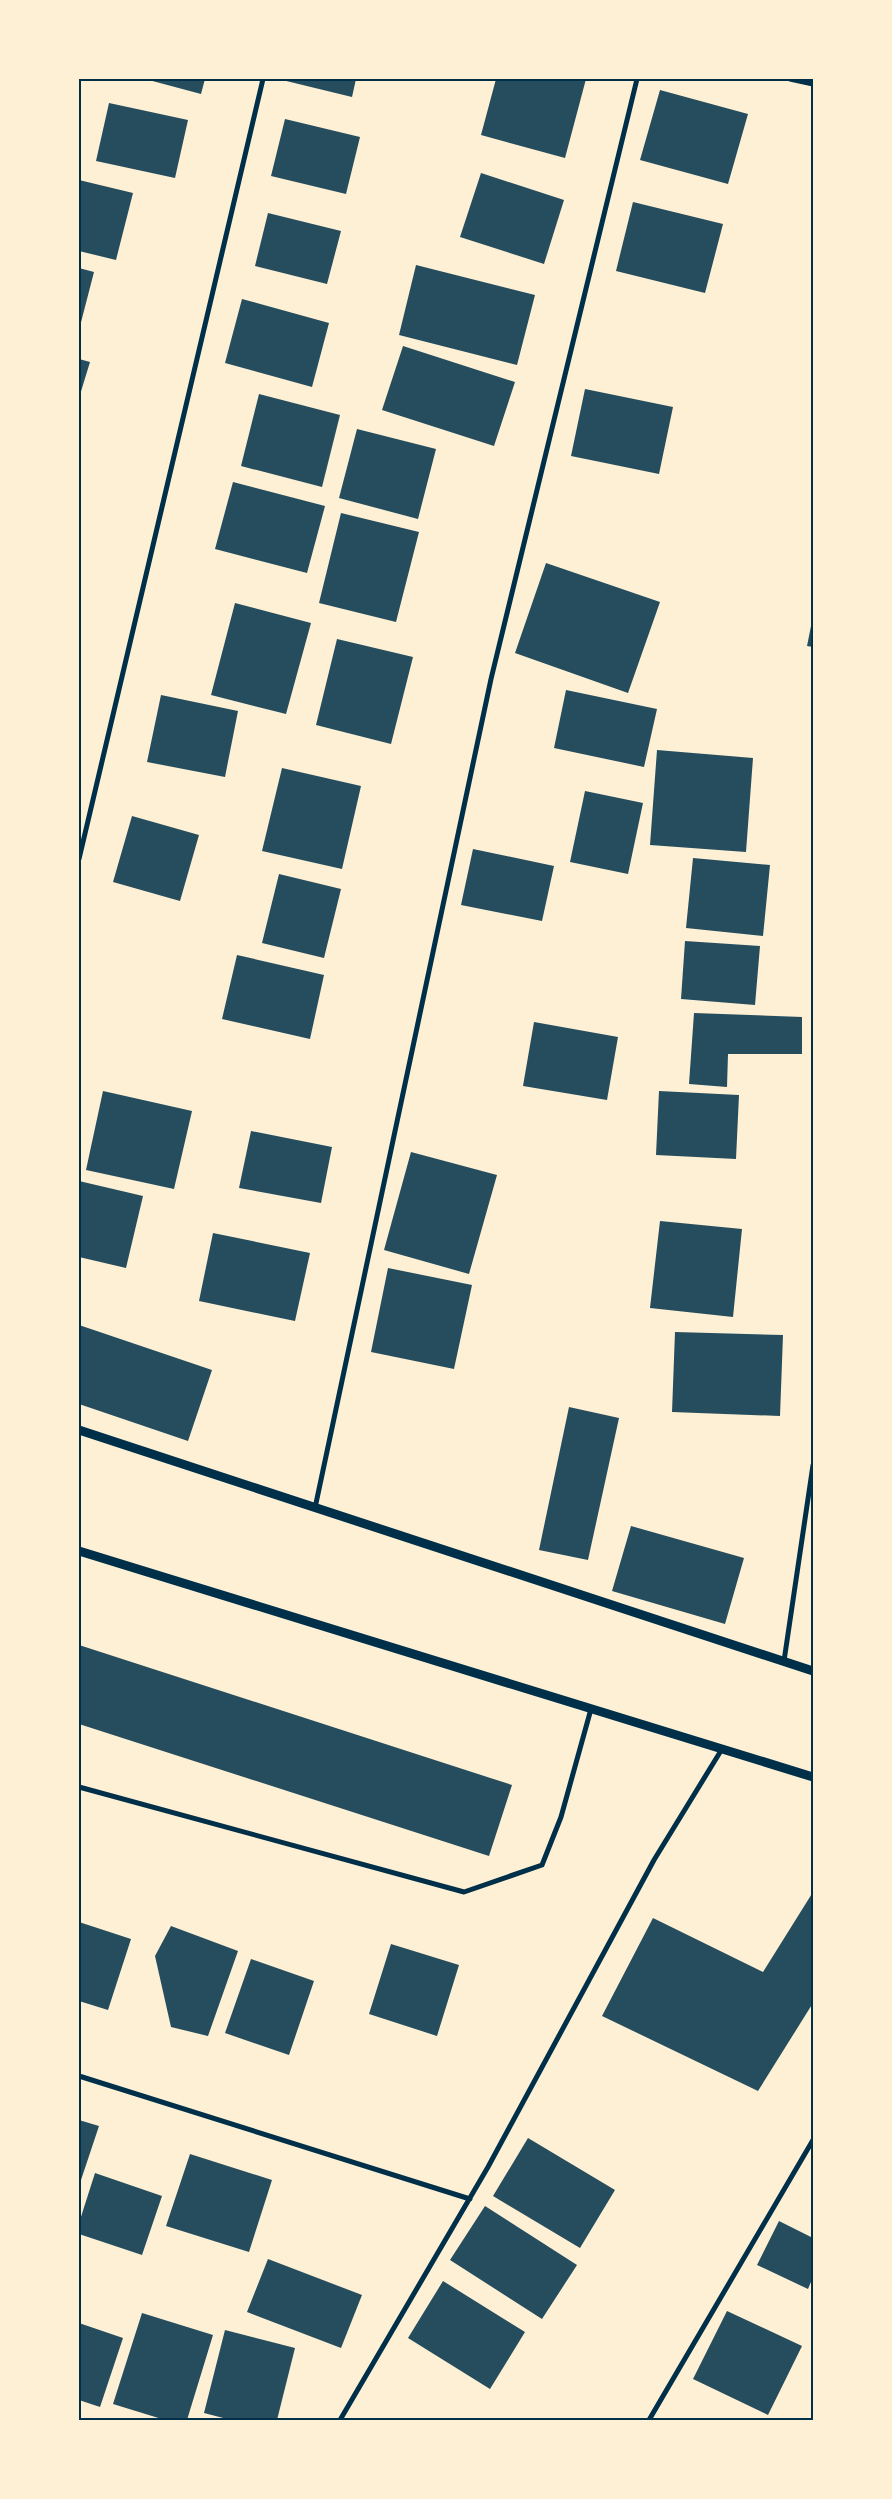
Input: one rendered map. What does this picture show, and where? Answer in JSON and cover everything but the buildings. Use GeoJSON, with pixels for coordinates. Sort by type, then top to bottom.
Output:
{"type":"FeatureCollection","features":[{"type":"Feature","properties":{"kind":"street"},"geometry":{"type":"LineString","coordinates":[[79,859],[263,79]]}},
{"type":"Feature","properties":{"kind":"street"},"geometry":{"type":"LineString","coordinates":[[315,1508],[491,679],[637,79]]}},
{"type":"Feature","properties":{"kind":"street"},"geometry":{"type":"LineString","coordinates":[[790,79],[813,84]]}},
{"type":"Feature","properties":{"kind":"street"},"geometry":{"type":"LineString","coordinates":[[79,1430],[813,1671]]}},
{"type":"Feature","properties":{"kind":"street"},"geometry":{"type":"LineString","coordinates":[[784,1662],[813,1465]]}},
{"type":"Feature","properties":{"kind":"street"},"geometry":{"type":"LineString","coordinates":[[79,1551],[813,1777]]}},
{"type":"Feature","properties":{"kind":"street"},"geometry":{"type":"LineString","coordinates":[[79,1787],[464,1892],[542,1865],[561,1817],[591,1708]]}},
{"type":"Feature","properties":{"kind":"street"},"geometry":{"type":"LineString","coordinates":[[340,2420],[470,2199],[654,1860],[722,1749]]}},
{"type":"Feature","properties":{"kind":"street"},"geometry":{"type":"LineString","coordinates":[[79,2076],[470,2199]]}},
{"type":"Feature","properties":{"kind":"street"},"geometry":{"type":"LineString","coordinates":[[649,2420],[813,2140]]}}]}
